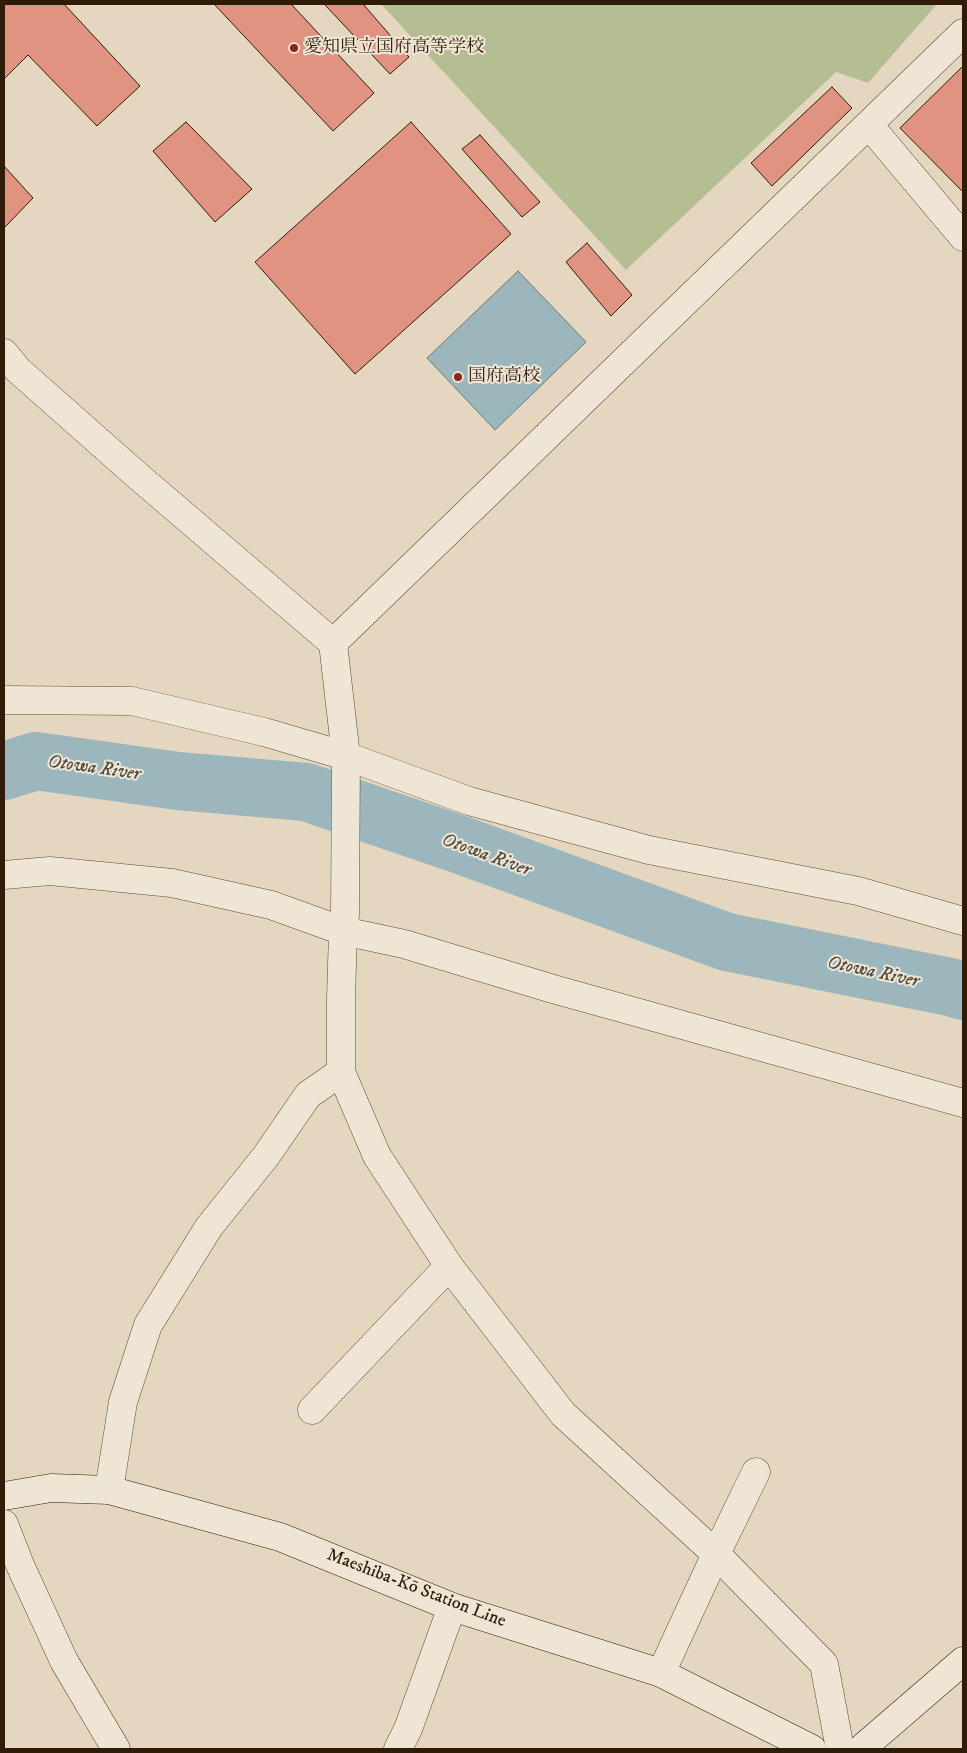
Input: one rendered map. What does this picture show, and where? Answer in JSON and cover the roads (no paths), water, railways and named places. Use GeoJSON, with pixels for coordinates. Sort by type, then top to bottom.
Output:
{"type":"FeatureCollection","features":[{"type":"Feature","properties":{"kind":"street"},"geometry":{"type":"LineString","coordinates":[[333,643],[963,33]]}},
{"type":"Feature","properties":{"kind":"street"},"geometry":{"type":"LineString","coordinates":[[869,125],[963,237]]}},
{"type":"Feature","properties":{"kind":"street"},"geometry":{"type":"LineString","coordinates":[[4,353],[18,370],[139,477],[333,643],[345,765],[341,1072],[378,1156],[449,1266],[563,1414],[716,1554],[824,1664],[840,1749]]}},
{"type":"Feature","properties":{"kind":"street"},"geometry":{"type":"LineString","coordinates":[[4,700],[132,701],[264,732],[345,765],[640,847],[858,891],[963,921]]}},
{"type":"Feature","properties":{"kind":"street"},"geometry":{"type":"LineString","coordinates":[[4,875],[50,871],[172,883],[271,905],[344,923],[404,944],[553,989],[963,1103]]}},
{"type":"Feature","properties":{"kind":"street"},"geometry":{"type":"LineString","coordinates":[[109,1490],[123,1402],[148,1325],[209,1227],[266,1156],[308,1095],[341,1072]]}},
{"type":"Feature","properties":{"kind":"street"},"geometry":{"type":"LineString","coordinates":[[312,1410],[449,1266]]}},
{"type":"Feature","properties":{"kind":"street"},"geometry":{"type":"LineString","coordinates":[[661,1673],[756,1472]]}},
{"type":"Feature","properties":{"kind":"street","name":"Maeshiba-Kō Station Line"},"geometry":{"type":"LineString","coordinates":[[4,1496],[51,1488],[109,1490],[280,1537],[452,1607],[661,1673],[812,1749]]}},
{"type":"Feature","properties":{"kind":"street"},"geometry":{"type":"LineString","coordinates":[[4,1524],[20,1565],[64,1661],[116,1749]]}},
{"type":"Feature","properties":{"kind":"street"},"geometry":{"type":"LineString","coordinates":[[398,1749],[408,1729],[452,1607]]}},
{"type":"Feature","properties":{"kind":"street"},"geometry":{"type":"LineString","coordinates":[[861,1749],[963,1661]]}},
{"type":"Feature","properties":{"kind":"water"},"geometry":{"type":"Polygon","coordinates":[[[518,271],[586,342],[495,430],[427,358],[518,271]]]}},
{"type":"Feature","properties":{"kind":"waterway","name":"Otowa River"},"geometry":{"type":"LineString","coordinates":[[4,771],[36,761],[178,781],[306,792],[461,845],[727,942],[963,991]]}},
{"type":"Feature","properties":{"kind":"place","name":"愛知県立国府高等学校"},"geometry":{"type":"Point","coordinates":[294,48]}},
{"type":"Feature","properties":{"kind":"place","name":"国府高校"},"geometry":{"type":"Point","coordinates":[458,377]}}]}
